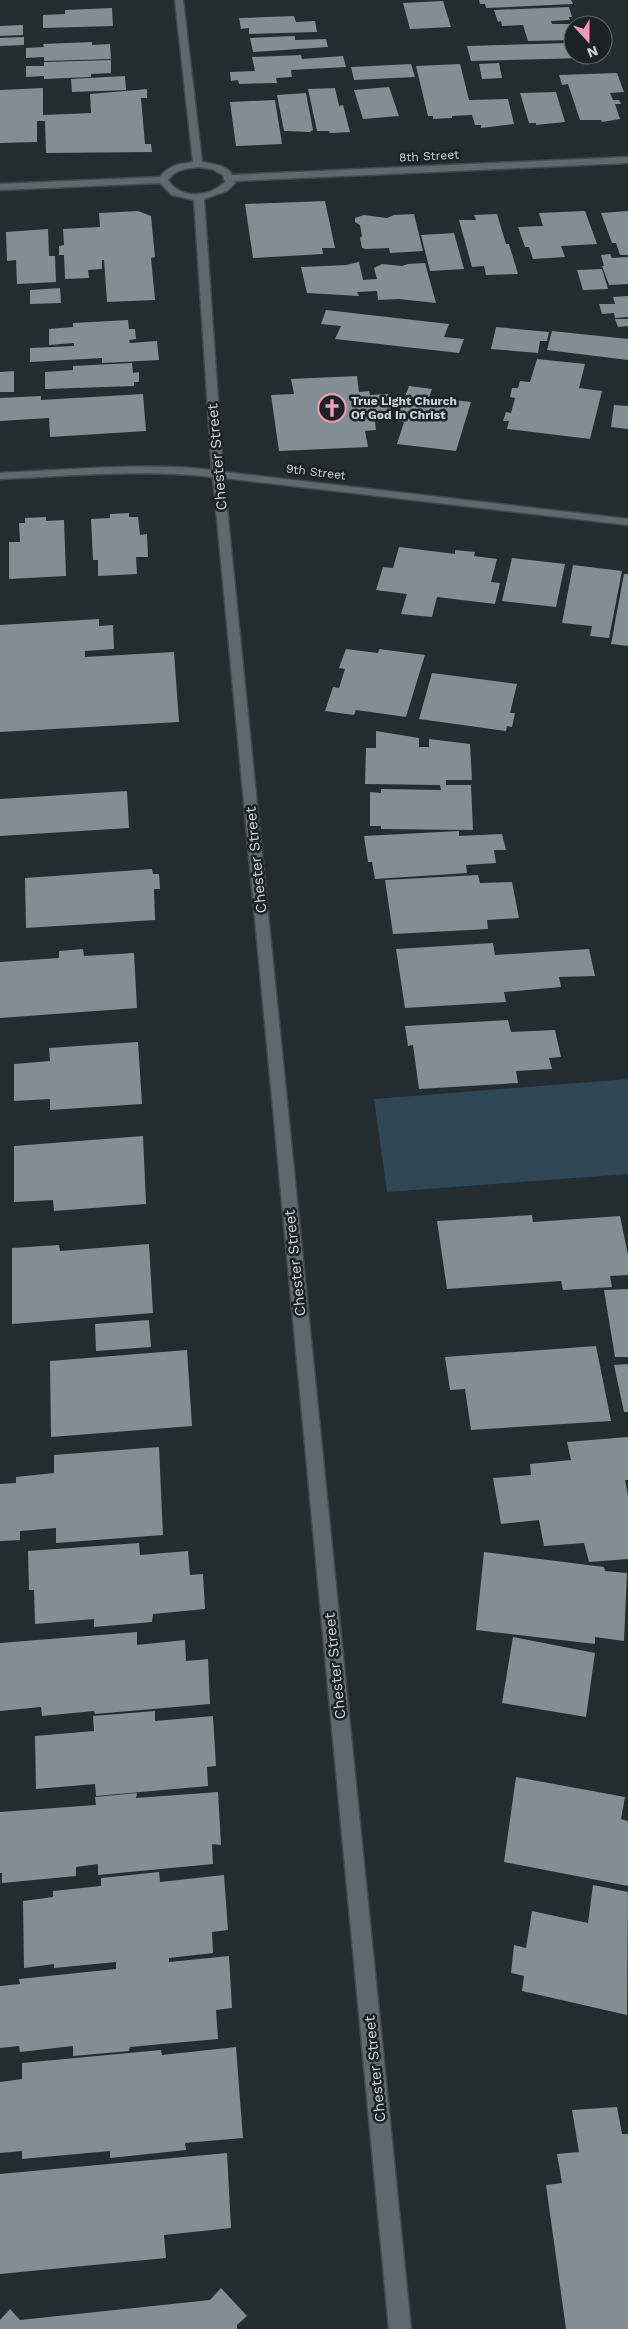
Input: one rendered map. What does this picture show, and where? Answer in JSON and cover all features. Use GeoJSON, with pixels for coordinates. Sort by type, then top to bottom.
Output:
{"type":"FeatureCollection","features":[{"type":"Feature","properties":{"kind":"street"},"geometry":{"type":"LineString","coordinates":[[179,0],[198,164]]}},
{"type":"Feature","properties":{"kind":"street","name":"8th Street"},"geometry":{"type":"LineString","coordinates":[[230,178],[628,160]]}},
{"type":"Feature","properties":{"kind":"street"},"geometry":{"type":"LineString","coordinates":[[0,187],[163,180],[170,171],[178,167],[198,164],[223,170],[230,178],[230,183],[220,192],[199,197],[177,194],[170,191],[163,180]]}},
{"type":"Feature","properties":{"kind":"street","name":"Chester Street"},"geometry":{"type":"LineString","coordinates":[[199,197],[218,474],[400,2329]]}},
{"type":"Feature","properties":{"kind":"street","name":"9th Street"},"geometry":{"type":"LineString","coordinates":[[0,476],[140,470],[218,474],[628,522]]}},
{"type":"Feature","properties":{"kind":"shaded area"},"geometry":{"type":"Polygon","coordinates":[[[628,1079],[628,1174],[387,1192],[374,1099],[628,1079]]]}},
{"type":"Feature","properties":{"kind":"building"},"geometry":{"type":"Polygon","coordinates":[[[479,0],[571,0],[573,4],[486,8],[485,4],[480,4],[479,0]]]}},
{"type":"Feature","properties":{"kind":"building"},"geometry":{"type":"Polygon","coordinates":[[[443,1],[451,27],[410,29],[403,3],[443,1]]]}},
{"type":"Feature","properties":{"kind":"building"},"geometry":{"type":"Polygon","coordinates":[[[569,7],[571,15],[563,15],[563,20],[551,21],[552,24],[563,24],[563,40],[528,41],[523,25],[502,26],[501,21],[498,22],[494,10],[569,7]]]}},
{"type":"Feature","properties":{"kind":"building"},"geometry":{"type":"Polygon","coordinates":[[[112,8],[113,26],[43,28],[43,15],[65,14],[65,10],[112,8]]]}},
{"type":"Feature","properties":{"kind":"building"},"geometry":{"type":"Polygon","coordinates":[[[294,16],[296,22],[315,21],[317,32],[249,34],[249,28],[241,29],[239,18],[294,16]]]}},
{"type":"Feature","properties":{"kind":"building"},"geometry":{"type":"Polygon","coordinates":[[[23,25],[23,35],[0,36],[0,26],[23,25]]]}},
{"type":"Feature","properties":{"kind":"building"},"geometry":{"type":"Polygon","coordinates":[[[295,36],[295,40],[326,39],[328,47],[253,52],[250,38],[295,36]]]}},
{"type":"Feature","properties":{"kind":"building"},"geometry":{"type":"Polygon","coordinates":[[[24,37],[24,45],[0,46],[0,38],[24,37]]]}},
{"type":"Feature","properties":{"kind":"building"},"geometry":{"type":"Polygon","coordinates":[[[92,42],[92,45],[110,44],[111,59],[44,61],[44,57],[26,58],[26,48],[44,47],[43,44],[92,42]]]}},
{"type":"Feature","properties":{"kind":"building"},"geometry":{"type":"Polygon","coordinates":[[[563,43],[563,59],[471,61],[467,46],[563,43]]]}},
{"type":"Feature","properties":{"kind":"building"},"geometry":{"type":"Polygon","coordinates":[[[301,55],[302,59],[343,56],[346,67],[291,70],[292,77],[276,78],[277,83],[239,84],[238,80],[231,81],[230,72],[255,71],[252,57],[301,55]]]}},
{"type":"Feature","properties":{"kind":"building"},"geometry":{"type":"Polygon","coordinates":[[[111,60],[111,73],[91,74],[91,77],[44,79],[44,76],[26,77],[26,66],[44,66],[44,62],[111,60]]]}},
{"type":"Feature","properties":{"kind":"building"},"geometry":{"type":"Polygon","coordinates":[[[499,63],[502,78],[482,79],[479,64],[499,63]]]}},
{"type":"Feature","properties":{"kind":"building"},"geometry":{"type":"Polygon","coordinates":[[[411,64],[415,77],[354,80],[351,67],[411,64]]]}},
{"type":"Feature","properties":{"kind":"building"},"geometry":{"type":"Polygon","coordinates":[[[460,64],[469,100],[508,99],[514,124],[481,128],[481,125],[475,125],[472,115],[433,119],[433,116],[428,116],[416,66],[460,64]]]}},
{"type":"Feature","properties":{"kind":"building"},"geometry":{"type":"Polygon","coordinates":[[[617,73],[624,92],[610,93],[613,100],[619,100],[621,104],[615,104],[620,119],[602,122],[601,120],[580,120],[568,84],[562,85],[559,75],[617,73]]]}},
{"type":"Feature","properties":{"kind":"building"},"geometry":{"type":"Polygon","coordinates":[[[125,76],[126,90],[72,92],[71,79],[125,76]]]}},
{"type":"Feature","properties":{"kind":"building"},"geometry":{"type":"Polygon","coordinates":[[[389,87],[399,116],[363,119],[354,90],[389,87]]]}},
{"type":"Feature","properties":{"kind":"building"},"geometry":{"type":"Polygon","coordinates":[[[43,88],[43,115],[91,113],[90,94],[147,89],[147,98],[141,98],[145,144],[151,144],[152,152],[46,153],[45,121],[37,121],[37,142],[0,143],[0,90],[43,88]]]}},
{"type":"Feature","properties":{"kind":"building"},"geometry":{"type":"Polygon","coordinates":[[[335,88],[339,106],[343,105],[350,132],[330,133],[329,131],[317,131],[308,89],[335,88]]]}},
{"type":"Feature","properties":{"kind":"building"},"geometry":{"type":"Polygon","coordinates":[[[556,92],[565,122],[536,125],[536,123],[529,123],[520,93],[556,92]]]}},
{"type":"Feature","properties":{"kind":"building"},"geometry":{"type":"Polygon","coordinates":[[[306,93],[313,130],[310,132],[284,131],[277,95],[306,93]]]}},
{"type":"Feature","properties":{"kind":"building"},"geometry":{"type":"Polygon","coordinates":[[[275,100],[282,144],[236,146],[230,102],[275,100]]]}},
{"type":"Feature","properties":{"kind":"building"},"geometry":{"type":"Polygon","coordinates":[[[325,201],[335,248],[322,248],[323,254],[253,258],[245,204],[325,201]]]}},
{"type":"Feature","properties":{"kind":"building"},"geometry":{"type":"Polygon","coordinates":[[[138,211],[151,216],[155,257],[151,258],[155,300],[107,302],[104,260],[102,260],[102,269],[88,270],[89,278],[65,279],[64,255],[59,255],[59,246],[64,245],[63,229],[100,227],[99,213],[138,211]]]}},
{"type":"Feature","properties":{"kind":"building"},"geometry":{"type":"Polygon","coordinates":[[[585,211],[597,244],[561,246],[565,257],[533,259],[529,247],[525,247],[518,227],[543,226],[539,213],[585,211]]]}},
{"type":"Feature","properties":{"kind":"building"},"geometry":{"type":"Polygon","coordinates":[[[628,211],[628,255],[620,255],[616,243],[612,243],[601,213],[628,211]]]}},
{"type":"Feature","properties":{"kind":"building"},"geometry":{"type":"Polygon","coordinates":[[[414,214],[423,251],[390,253],[389,248],[362,248],[360,225],[355,222],[355,218],[364,215],[387,218],[394,215],[414,214]]]}},
{"type":"Feature","properties":{"kind":"building"},"geometry":{"type":"Polygon","coordinates":[[[497,214],[518,274],[486,275],[484,266],[472,267],[459,220],[476,220],[474,215],[497,214]]]}},
{"type":"Feature","properties":{"kind":"building"},"geometry":{"type":"Polygon","coordinates":[[[48,229],[49,256],[55,256],[56,282],[17,284],[16,260],[7,261],[6,232],[48,229]]]}},
{"type":"Feature","properties":{"kind":"building"},"geometry":{"type":"Polygon","coordinates":[[[454,233],[464,269],[430,271],[421,235],[454,233]]]}},
{"type":"Feature","properties":{"kind":"building"},"geometry":{"type":"Polygon","coordinates":[[[610,254],[612,258],[628,257],[628,284],[609,285],[602,266],[604,266],[601,255],[610,254]]]}},
{"type":"Feature","properties":{"kind":"building"},"geometry":{"type":"Polygon","coordinates":[[[359,262],[363,280],[377,279],[374,268],[382,264],[402,266],[425,263],[436,303],[399,299],[378,300],[377,291],[357,292],[359,296],[307,293],[301,267],[346,265],[359,262]]]}},
{"type":"Feature","properties":{"kind":"building"},"geometry":{"type":"Polygon","coordinates":[[[602,269],[608,289],[583,290],[577,270],[602,269]]]}},
{"type":"Feature","properties":{"kind":"building"},"geometry":{"type":"Polygon","coordinates":[[[60,288],[61,303],[30,304],[30,290],[60,288]]]}},
{"type":"Feature","properties":{"kind":"building"},"geometry":{"type":"Polygon","coordinates":[[[628,296],[628,317],[615,318],[614,313],[602,314],[599,304],[615,304],[613,297],[628,296]]]}},
{"type":"Feature","properties":{"kind":"building"},"geometry":{"type":"Polygon","coordinates":[[[326,310],[449,324],[444,337],[464,339],[459,353],[335,339],[341,326],[321,324],[326,310]]]}},
{"type":"Feature","properties":{"kind":"building"},"geometry":{"type":"Polygon","coordinates":[[[615,319],[628,319],[628,326],[618,327],[615,319]]]}},
{"type":"Feature","properties":{"kind":"building"},"geometry":{"type":"Polygon","coordinates":[[[128,320],[129,329],[135,329],[136,339],[129,340],[130,343],[157,341],[159,360],[102,363],[102,358],[30,362],[30,348],[74,346],[74,343],[49,345],[49,329],[73,327],[73,323],[128,320]]]}},
{"type":"Feature","properties":{"kind":"building"},"geometry":{"type":"Polygon","coordinates":[[[496,327],[549,332],[547,341],[540,341],[538,353],[491,349],[496,327]]]}},
{"type":"Feature","properties":{"kind":"building"},"geometry":{"type":"Polygon","coordinates":[[[552,331],[628,339],[628,360],[547,350],[552,331]]]}},
{"type":"Feature","properties":{"kind":"building"},"geometry":{"type":"Polygon","coordinates":[[[537,359],[585,364],[579,388],[602,391],[590,439],[507,429],[509,421],[503,421],[506,412],[511,413],[515,398],[510,397],[512,388],[518,388],[520,381],[530,382],[537,359]]]}},
{"type":"Feature","properties":{"kind":"building"},"geometry":{"type":"Polygon","coordinates":[[[132,363],[133,373],[139,372],[139,382],[134,382],[134,386],[45,389],[45,372],[73,370],[73,366],[132,363]]]}},
{"type":"Feature","properties":{"kind":"building"},"geometry":{"type":"Polygon","coordinates":[[[14,371],[14,392],[0,392],[0,372],[14,371]]]}},
{"type":"Feature","properties":{"kind":"building","name":"True Light Church Of God In Christ"},"geometry":{"type":"Polygon","coordinates":[[[357,376],[359,392],[369,391],[370,395],[388,394],[393,420],[375,421],[376,430],[365,431],[368,447],[279,451],[271,395],[294,394],[291,379],[357,376]]]}},
{"type":"Feature","properties":{"kind":"building"},"geometry":{"type":"Polygon","coordinates":[[[409,386],[432,389],[429,397],[471,402],[456,451],[397,444],[404,422],[396,421],[409,386]]]}},
{"type":"Feature","properties":{"kind":"building"},"geometry":{"type":"Polygon","coordinates":[[[143,394],[146,431],[50,437],[49,418],[0,421],[0,398],[41,396],[41,400],[143,394]]]}},
{"type":"Feature","properties":{"kind":"building"},"geometry":{"type":"Polygon","coordinates":[[[614,405],[628,406],[628,429],[611,427],[614,405]]]}},
{"type":"Feature","properties":{"kind":"building"},"geometry":{"type":"Polygon","coordinates":[[[129,513],[129,517],[138,517],[140,535],[147,534],[148,557],[136,557],[137,574],[98,576],[98,560],[93,560],[91,519],[110,518],[110,514],[129,513]]]}},
{"type":"Feature","properties":{"kind":"building"},"geometry":{"type":"Polygon","coordinates":[[[46,517],[46,521],[64,520],[66,576],[9,579],[9,542],[20,542],[19,523],[25,523],[25,518],[46,517]]]}},
{"type":"Feature","properties":{"kind":"building"},"geometry":{"type":"Polygon","coordinates":[[[399,547],[455,554],[455,550],[475,552],[474,556],[497,559],[491,582],[500,583],[495,604],[437,597],[432,617],[401,614],[407,594],[376,590],[383,567],[393,568],[399,547]]]}},
{"type":"Feature","properties":{"kind":"building"},"geometry":{"type":"Polygon","coordinates":[[[512,558],[565,564],[556,607],[502,601],[512,558]]]}},
{"type":"Feature","properties":{"kind":"building"},"geometry":{"type":"Polygon","coordinates":[[[573,565],[622,571],[609,638],[590,636],[592,626],[562,623],[573,565]]]}},
{"type":"Feature","properties":{"kind":"building"},"geometry":{"type":"Polygon","coordinates":[[[624,574],[628,574],[628,646],[611,644],[624,574]]]}},
{"type":"Feature","properties":{"kind":"building"},"geometry":{"type":"Polygon","coordinates":[[[99,619],[99,626],[113,625],[114,649],[85,651],[85,657],[174,652],[179,722],[0,732],[0,625],[99,619]]]}},
{"type":"Feature","properties":{"kind":"building"},"geometry":{"type":"Polygon","coordinates":[[[346,649],[378,653],[379,649],[425,655],[406,717],[356,710],[354,715],[325,711],[333,687],[339,688],[345,669],[339,668],[346,649]]]}},
{"type":"Feature","properties":{"kind":"building"},"geometry":{"type":"Polygon","coordinates":[[[432,673],[517,684],[510,713],[515,713],[512,727],[507,726],[506,731],[419,719],[432,673]]]}},
{"type":"Feature","properties":{"kind":"building"},"geometry":{"type":"Polygon","coordinates":[[[376,731],[419,738],[419,747],[429,747],[429,739],[470,744],[472,780],[446,780],[446,785],[471,785],[473,830],[381,829],[381,826],[370,826],[370,792],[381,793],[381,789],[441,790],[440,785],[365,784],[366,748],[376,748],[376,731]]]}},
{"type":"Feature","properties":{"kind":"building"},"geometry":{"type":"Polygon","coordinates":[[[127,791],[129,828],[0,836],[0,799],[127,791]]]}},
{"type":"Feature","properties":{"kind":"building"},"geometry":{"type":"Polygon","coordinates":[[[459,831],[459,836],[502,834],[506,850],[494,850],[496,863],[466,865],[467,873],[375,879],[372,862],[368,862],[364,836],[459,831]]]}},
{"type":"Feature","properties":{"kind":"building"},"geometry":{"type":"Polygon","coordinates":[[[152,869],[153,874],[159,874],[160,889],[154,889],[155,920],[26,928],[25,878],[152,869]]]}},
{"type":"Feature","properties":{"kind":"building"},"geometry":{"type":"Polygon","coordinates":[[[478,875],[480,883],[512,882],[519,918],[487,920],[488,929],[393,934],[385,880],[478,875]]]}},
{"type":"Feature","properties":{"kind":"building"},"geometry":{"type":"Polygon","coordinates":[[[493,943],[495,955],[589,949],[595,976],[559,977],[561,987],[504,992],[506,1002],[405,1008],[396,949],[493,943]]]}},
{"type":"Feature","properties":{"kind":"building"},"geometry":{"type":"Polygon","coordinates":[[[83,949],[84,956],[134,953],[137,1008],[0,1018],[0,962],[59,958],[59,951],[83,949]]]}},
{"type":"Feature","properties":{"kind":"building"},"geometry":{"type":"Polygon","coordinates":[[[508,1020],[511,1032],[555,1030],[561,1057],[549,1058],[552,1069],[516,1071],[518,1083],[419,1089],[413,1045],[408,1046],[405,1026],[508,1020]]]}},
{"type":"Feature","properties":{"kind":"building"},"geometry":{"type":"Polygon","coordinates":[[[138,1042],[142,1104],[50,1110],[50,1099],[14,1101],[14,1064],[50,1061],[49,1048],[138,1042]]]}},
{"type":"Feature","properties":{"kind":"building"},"geometry":{"type":"Polygon","coordinates":[[[143,1136],[146,1204],[54,1211],[53,1200],[14,1202],[14,1146],[143,1136]]]}},
{"type":"Feature","properties":{"kind":"building"},"geometry":{"type":"Polygon","coordinates":[[[532,1215],[533,1222],[620,1216],[628,1255],[628,1275],[610,1276],[612,1287],[563,1290],[561,1281],[447,1289],[437,1221],[532,1215]]]}},
{"type":"Feature","properties":{"kind":"building"},"geometry":{"type":"Polygon","coordinates":[[[149,1244],[153,1313],[12,1324],[12,1248],[59,1245],[60,1251],[149,1244]]]}},
{"type":"Feature","properties":{"kind":"building"},"geometry":{"type":"Polygon","coordinates":[[[628,1289],[628,1357],[615,1357],[604,1290],[628,1289]]]}},
{"type":"Feature","properties":{"kind":"building"},"geometry":{"type":"Polygon","coordinates":[[[149,1320],[151,1347],[96,1351],[95,1324],[149,1320]]]}},
{"type":"Feature","properties":{"kind":"building"},"geometry":{"type":"Polygon","coordinates":[[[596,1346],[611,1421],[471,1430],[465,1389],[450,1390],[445,1357],[596,1346]]]}},
{"type":"Feature","properties":{"kind":"building"},"geometry":{"type":"Polygon","coordinates":[[[187,1350],[192,1426],[51,1437],[50,1361],[187,1350]]]}},
{"type":"Feature","properties":{"kind":"building"},"geometry":{"type":"Polygon","coordinates":[[[628,1364],[628,1412],[624,1412],[614,1365],[628,1364]]]}},
{"type":"Feature","properties":{"kind":"building"},"geometry":{"type":"Polygon","coordinates":[[[628,1437],[628,1480],[625,1480],[628,1496],[628,1559],[589,1562],[584,1543],[544,1546],[539,1520],[501,1524],[493,1478],[531,1475],[530,1464],[571,1460],[567,1442],[628,1437]]]}},
{"type":"Feature","properties":{"kind":"building"},"geometry":{"type":"Polygon","coordinates":[[[159,1447],[163,1535],[56,1543],[56,1528],[20,1531],[20,1540],[0,1541],[0,1484],[16,1483],[16,1477],[54,1473],[54,1455],[159,1447]]]}},
{"type":"Feature","properties":{"kind":"building"},"geometry":{"type":"Polygon","coordinates":[[[139,1543],[140,1555],[188,1551],[190,1575],[203,1574],[205,1609],[153,1614],[152,1622],[94,1627],[94,1619],[35,1624],[34,1590],[29,1590],[28,1551],[139,1543]]]}},
{"type":"Feature","properties":{"kind":"building"},"geometry":{"type":"Polygon","coordinates":[[[484,1552],[604,1567],[605,1571],[627,1573],[624,1641],[595,1637],[595,1644],[476,1630],[484,1552]]]}},
{"type":"Feature","properties":{"kind":"building"},"geometry":{"type":"Polygon","coordinates":[[[137,1632],[137,1645],[185,1640],[186,1661],[208,1659],[210,1704],[95,1714],[94,1711],[42,1716],[41,1707],[0,1711],[0,1643],[137,1632]]]}},
{"type":"Feature","properties":{"kind":"building"},"geometry":{"type":"Polygon","coordinates":[[[513,1637],[595,1653],[586,1717],[502,1703],[513,1637]]]}},
{"type":"Feature","properties":{"kind":"building"},"geometry":{"type":"Polygon","coordinates":[[[155,1711],[155,1721],[213,1716],[216,1766],[207,1767],[208,1786],[96,1796],[95,1784],[36,1789],[35,1736],[94,1731],[93,1716],[155,1711]]]}},
{"type":"Feature","properties":{"kind":"building"},"geometry":{"type":"Polygon","coordinates":[[[516,1777],[625,1797],[621,1819],[628,1821],[628,1886],[504,1862],[516,1777]]]}},
{"type":"Feature","properties":{"kind":"building"},"geometry":{"type":"Polygon","coordinates":[[[218,1792],[221,1845],[212,1844],[213,1864],[98,1875],[98,1864],[76,1867],[76,1876],[2,1883],[2,1873],[0,1873],[0,1812],[96,1805],[95,1797],[137,1793],[136,1798],[218,1792]]]}},
{"type":"Feature","properties":{"kind":"building"},"geometry":{"type":"Polygon","coordinates":[[[159,1872],[160,1882],[224,1875],[228,1930],[212,1932],[213,1953],[169,1958],[169,1962],[229,1956],[232,2008],[216,2010],[218,2039],[130,2047],[129,2051],[73,2056],[73,2046],[20,2052],[19,2046],[0,2048],[0,1986],[20,1984],[19,1979],[116,1969],[116,1962],[54,1968],[54,1964],[24,1968],[23,1901],[53,1897],[53,1891],[101,1886],[101,1878],[159,1872]]]}},
{"type":"Feature","properties":{"kind":"building"},"geometry":{"type":"Polygon","coordinates":[[[593,1885],[628,1892],[627,2015],[522,1991],[524,1976],[511,1973],[514,1945],[526,1948],[532,1911],[588,1923],[593,1885]]]}},
{"type":"Feature","properties":{"kind":"building"},"geometry":{"type":"Polygon","coordinates":[[[236,2047],[243,2138],[185,2143],[186,2150],[110,2158],[110,2151],[22,2159],[22,2151],[0,2153],[0,2082],[22,2079],[22,2063],[161,2050],[162,2055],[236,2047]]]}},
{"type":"Feature","properties":{"kind":"building"},"geometry":{"type":"Polygon","coordinates":[[[617,2107],[622,2134],[628,2134],[628,2329],[566,2329],[546,2185],[562,2183],[557,2154],[579,2152],[572,2110],[617,2107]]]}},
{"type":"Feature","properties":{"kind":"building"},"geometry":{"type":"Polygon","coordinates":[[[227,2153],[231,2228],[164,2235],[166,2258],[0,2274],[0,2174],[227,2153]]]}},
{"type":"Feature","properties":{"kind":"building"},"geometry":{"type":"Polygon","coordinates":[[[221,2288],[247,2316],[237,2325],[237,2329],[0,2329],[0,2320],[10,2309],[20,2320],[210,2300],[221,2288]]]}},
{"type":"Feature","properties":{"kind":"place","name":"True Light Church Of God In Christ"},"geometry":{"type":"Point","coordinates":[332,408]}}]}
